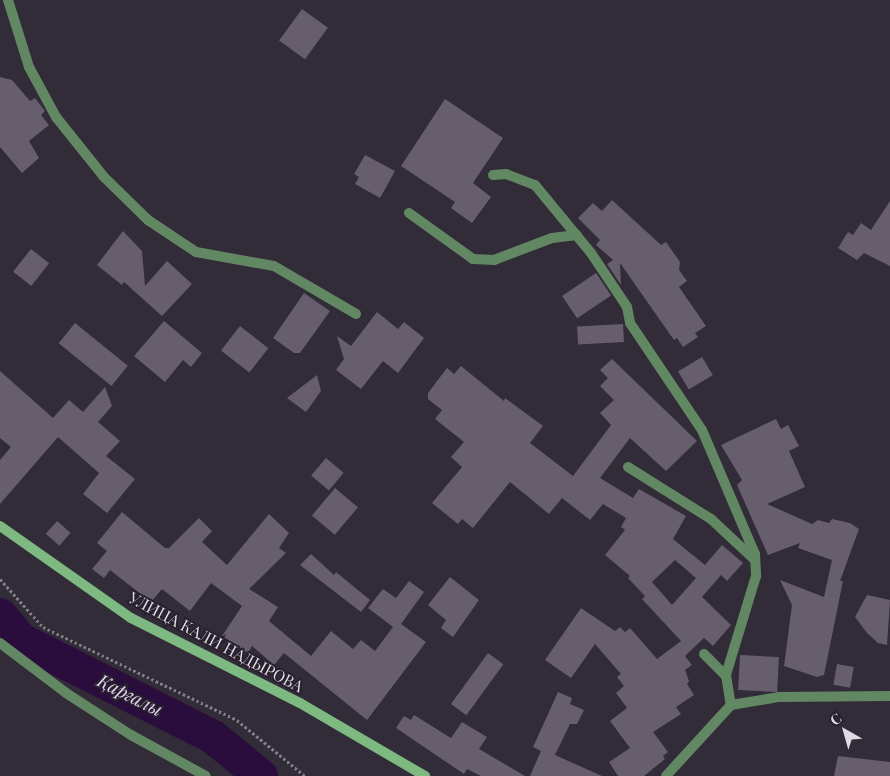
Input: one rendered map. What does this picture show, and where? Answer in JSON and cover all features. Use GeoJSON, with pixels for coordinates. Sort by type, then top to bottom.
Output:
{"type":"FeatureCollection","features":[{"type":"Feature","properties":{"kind":"street"},"geometry":{"type":"LineString","coordinates":[[8,0],[29,67],[56,117],[104,177],[148,220],[196,252],[274,266],[356,314]]}},
{"type":"Feature","properties":{"kind":"street"},"geometry":{"type":"LineString","coordinates":[[493,175],[506,174],[534,184],[576,235],[627,307],[630,323],[702,430],[740,515],[755,560],[756,576],[726,676],[731,705]]}},
{"type":"Feature","properties":{"kind":"street"},"geometry":{"type":"LineString","coordinates":[[409,213],[473,258],[494,260],[552,238],[576,235]]}},
{"type":"Feature","properties":{"kind":"street"},"geometry":{"type":"LineString","coordinates":[[628,467],[711,519],[755,560]]}},
{"type":"Feature","properties":{"kind":"street","name":"УЛИЦА КАЛИ НАДЫРОВА"},"geometry":{"type":"LineString","coordinates":[[0,526],[132,618],[300,703],[425,776]]}},
{"type":"Feature","properties":{"kind":"street"},"geometry":{"type":"LineString","coordinates":[[0,644],[34,672],[131,735],[206,776]]}},
{"type":"Feature","properties":{"kind":"street"},"geometry":{"type":"LineString","coordinates":[[704,654],[726,676]]}},
{"type":"Feature","properties":{"kind":"street"},"geometry":{"type":"LineString","coordinates":[[666,776],[731,705],[779,697],[890,696]]}},
{"type":"Feature","properties":{"kind":"path"},"geometry":{"type":"LineString","coordinates":[[0,579],[42,627],[237,720],[305,776]]}},
{"type":"Feature","properties":{"kind":"building"},"geometry":{"type":"Polygon","coordinates":[[[302,9],[328,28],[305,59],[279,41],[302,9]]]}},
{"type":"Feature","properties":{"kind":"building"},"geometry":{"type":"Polygon","coordinates":[[[0,77],[12,80],[30,101],[35,98],[45,111],[41,115],[49,125],[29,141],[39,158],[22,173],[0,147],[0,77]]]}},
{"type":"Feature","properties":{"kind":"building"},"geometry":{"type":"Polygon","coordinates":[[[445,99],[503,138],[473,183],[491,197],[472,223],[451,208],[455,202],[401,166],[445,99]]]}},
{"type":"Feature","properties":{"kind":"building"},"geometry":{"type":"Polygon","coordinates":[[[365,155],[395,171],[380,198],[355,184],[359,177],[354,174],[365,155]]]}},
{"type":"Feature","properties":{"kind":"building"},"geometry":{"type":"Polygon","coordinates":[[[612,200],[661,245],[666,242],[680,262],[679,270],[687,281],[679,287],[706,326],[695,333],[698,337],[683,347],[677,338],[674,340],[620,263],[621,285],[607,264],[613,260],[596,245],[600,240],[578,218],[593,203],[602,211],[612,200]]]}},
{"type":"Feature","properties":{"kind":"building"},"geometry":{"type":"Polygon","coordinates":[[[890,201],[890,266],[864,253],[857,260],[838,248],[848,232],[853,235],[861,223],[871,230],[890,201]]]}},
{"type":"Feature","properties":{"kind":"building"},"geometry":{"type":"Polygon","coordinates":[[[123,231],[142,251],[145,286],[167,261],[192,284],[162,316],[124,282],[122,285],[97,265],[123,231]]]}},
{"type":"Feature","properties":{"kind":"building"},"geometry":{"type":"Polygon","coordinates":[[[31,249],[49,263],[31,286],[13,272],[31,249]]]}},
{"type":"Feature","properties":{"kind":"building"},"geometry":{"type":"Polygon","coordinates":[[[596,273],[611,295],[577,318],[562,296],[596,273]]]}},
{"type":"Feature","properties":{"kind":"building"},"geometry":{"type":"Polygon","coordinates":[[[304,293],[330,311],[300,353],[294,353],[273,338],[304,293]]]}},
{"type":"Feature","properties":{"kind":"building"},"geometry":{"type":"Polygon","coordinates":[[[377,312],[398,329],[404,322],[424,338],[398,373],[383,361],[361,389],[336,370],[344,359],[337,336],[351,346],[377,312]]]}},
{"type":"Feature","properties":{"kind":"building"},"geometry":{"type":"Polygon","coordinates":[[[164,321],[202,353],[191,367],[183,360],[165,382],[134,356],[164,321]]]}},
{"type":"Feature","properties":{"kind":"building"},"geometry":{"type":"Polygon","coordinates":[[[75,323],[128,366],[111,386],[59,343],[75,323]]]}},
{"type":"Feature","properties":{"kind":"building"},"geometry":{"type":"Polygon","coordinates":[[[623,324],[624,342],[578,344],[577,326],[623,324]]]}},
{"type":"Feature","properties":{"kind":"building"},"geometry":{"type":"Polygon","coordinates":[[[240,326],[268,348],[249,373],[221,350],[240,326]]]}},
{"type":"Feature","properties":{"kind":"building"},"geometry":{"type":"Polygon","coordinates":[[[702,357],[713,375],[689,389],[678,371],[702,357]]]}},
{"type":"Feature","properties":{"kind":"building"},"geometry":{"type":"Polygon","coordinates":[[[612,359],[697,441],[666,471],[630,438],[600,478],[633,498],[639,489],[686,516],[673,539],[705,565],[722,545],[743,563],[727,581],[721,575],[702,597],[731,625],[713,646],[704,638],[685,656],[692,665],[685,670],[689,681],[687,684],[694,695],[676,707],[681,714],[653,732],[668,752],[663,756],[665,759],[644,776],[618,776],[609,762],[630,748],[610,721],[627,708],[616,693],[624,686],[617,677],[621,674],[595,644],[571,678],[545,660],[581,608],[615,631],[620,627],[625,632],[630,628],[657,659],[681,641],[642,599],[645,596],[628,578],[630,576],[605,555],[625,530],[621,527],[626,518],[603,504],[590,520],[562,498],[549,514],[510,482],[473,528],[462,519],[458,524],[432,503],[462,467],[451,457],[464,442],[435,419],[442,410],[428,399],[428,393],[447,368],[454,374],[461,366],[504,401],[505,398],[543,426],[530,443],[573,476],[611,425],[600,413],[614,400],[600,386],[608,378],[600,370],[612,359]],[[675,560],[652,582],[672,605],[696,578],[675,560]]]}},
{"type":"Feature","properties":{"kind":"building"},"geometry":{"type":"Polygon","coordinates":[[[0,371],[53,418],[69,400],[83,412],[105,387],[112,406],[98,422],[120,441],[106,456],[135,479],[107,513],[83,494],[99,473],[58,437],[0,504],[0,460],[11,447],[0,438],[0,371]]]}},
{"type":"Feature","properties":{"kind":"building"},"geometry":{"type":"Polygon","coordinates":[[[317,375],[321,391],[306,412],[287,398],[317,375]]]}},
{"type":"Feature","properties":{"kind":"building"},"geometry":{"type":"Polygon","coordinates":[[[776,419],[781,429],[788,425],[799,446],[789,451],[805,487],[767,504],[812,524],[818,520],[829,523],[832,519],[850,523],[859,529],[840,581],[843,581],[824,675],[817,677],[784,666],[792,605],[780,580],[824,597],[832,560],[798,548],[800,543],[768,555],[737,485],[742,480],[721,445],[776,419]]]}},
{"type":"Feature","properties":{"kind":"building"},"geometry":{"type":"Polygon","coordinates":[[[326,458],[344,473],[329,490],[311,476],[326,458]]]}},
{"type":"Feature","properties":{"kind":"building"},"geometry":{"type":"Polygon","coordinates":[[[335,488],[358,507],[335,535],[312,516],[335,488]]]}},
{"type":"Feature","properties":{"kind":"building"},"geometry":{"type":"Polygon","coordinates":[[[122,512],[165,548],[169,548],[199,518],[212,531],[202,542],[227,565],[269,514],[289,533],[279,548],[286,553],[249,589],[278,607],[269,621],[311,656],[331,631],[353,649],[361,640],[375,651],[393,627],[368,608],[383,589],[396,598],[409,581],[424,592],[401,624],[426,642],[367,720],[284,653],[274,665],[252,646],[248,653],[222,636],[242,606],[211,583],[190,611],[162,589],[151,602],[110,570],[104,578],[92,569],[107,551],[97,543],[122,512]]]}},
{"type":"Feature","properties":{"kind":"building"},"geometry":{"type":"Polygon","coordinates":[[[57,521],[71,533],[59,546],[46,534],[57,521]]]}},
{"type":"Feature","properties":{"kind":"building"},"geometry":{"type":"Polygon","coordinates":[[[311,554],[334,575],[336,572],[370,600],[361,612],[300,565],[311,554]]]}},
{"type":"Feature","properties":{"kind":"building"},"geometry":{"type":"Polygon","coordinates":[[[450,577],[479,600],[453,637],[441,628],[446,620],[428,605],[450,577]]]}},
{"type":"Feature","properties":{"kind":"building"},"geometry":{"type":"Polygon","coordinates":[[[867,595],[890,600],[887,645],[878,643],[867,633],[855,617],[867,595]]]}},
{"type":"Feature","properties":{"kind":"building"},"geometry":{"type":"Polygon","coordinates":[[[488,653],[503,664],[466,715],[451,704],[488,653]]]}},
{"type":"Feature","properties":{"kind":"building"},"geometry":{"type":"Polygon","coordinates":[[[740,655],[779,657],[777,692],[738,690],[740,655]]]}},
{"type":"Feature","properties":{"kind":"building"},"geometry":{"type":"Polygon","coordinates":[[[837,664],[854,667],[850,688],[833,685],[837,664]]]}},
{"type":"Feature","properties":{"kind":"building"},"geometry":{"type":"Polygon","coordinates":[[[558,692],[572,698],[570,704],[584,710],[577,724],[570,724],[555,755],[602,776],[530,776],[541,751],[533,747],[558,692]]]}},
{"type":"Feature","properties":{"kind":"building"},"geometry":{"type":"Polygon","coordinates":[[[414,715],[451,738],[462,722],[487,737],[479,749],[525,776],[481,776],[467,769],[464,774],[396,728],[404,716],[411,720],[414,715]]]}},
{"type":"Feature","properties":{"kind":"building"},"geometry":{"type":"Polygon","coordinates":[[[838,756],[890,762],[890,776],[834,776],[838,756]]]}},
{"type":"Feature","properties":{"kind":"waterway","name":"Қарғалы"},"geometry":{"type":"LineString","coordinates":[[0,615],[21,640],[213,737],[261,776]]}}]}
